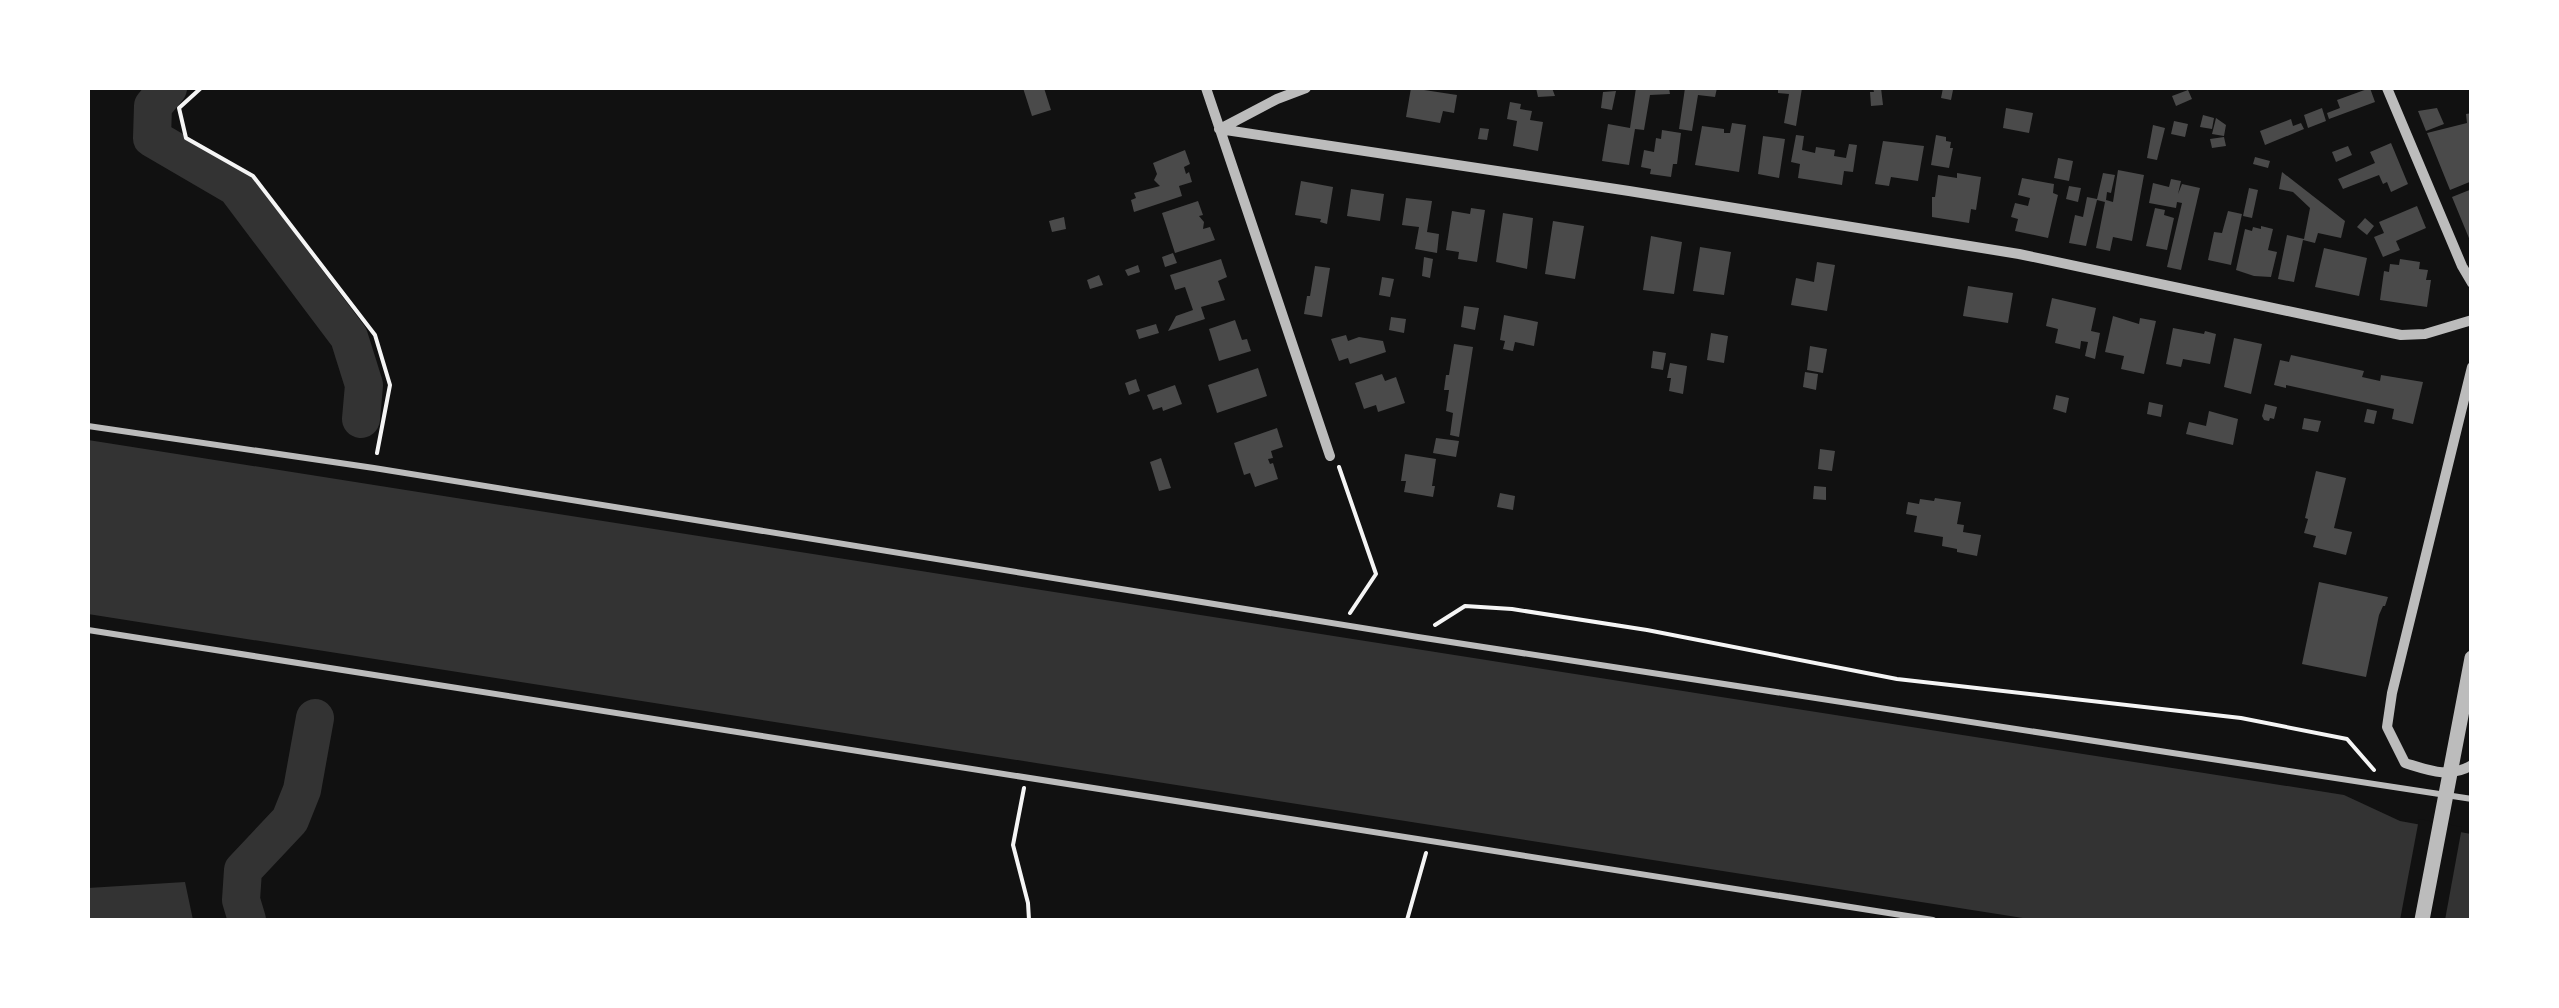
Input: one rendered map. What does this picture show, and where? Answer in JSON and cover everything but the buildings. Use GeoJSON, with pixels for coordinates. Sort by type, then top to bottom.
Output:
{"type":"FeatureCollection","features":[{"type":"Feature","properties":{"kind":"street"},"geometry":{"type":"LineString","coordinates":[[1206,88],[1330,456]]}},
{"type":"Feature","properties":{"kind":"street"},"geometry":{"type":"LineString","coordinates":[[1219,129],[1306,88]]}},
{"type":"Feature","properties":{"kind":"street"},"geometry":{"type":"LineString","coordinates":[[2387,88],[2472,283]]}},
{"type":"Feature","properties":{"kind":"street"},"geometry":{"type":"LineString","coordinates":[[1219,129],[2018,254],[2401,335],[2426,334],[2472,320]]}},
{"type":"Feature","properties":{"kind":"street"},"geometry":{"type":"LineString","coordinates":[[2472,367],[2387,727],[2405,762],[2438,773],[2456,772],[2472,765]]}},
{"type":"Feature","properties":{"kind":"street"},"geometry":{"type":"LineString","coordinates":[[2422,920],[2472,658]]}},
{"type":"Feature","properties":{"kind":"lane"},"geometry":{"type":"LineString","coordinates":[[88,426],[2472,799]]}},
{"type":"Feature","properties":{"kind":"lane"},"geometry":{"type":"LineString","coordinates":[[88,630],[1933,920]]}},
{"type":"Feature","properties":{"kind":"path"},"geometry":{"type":"LineString","coordinates":[[201,88],[179,108],[186,138],[253,176],[375,335],[390,385],[374,468]]}},
{"type":"Feature","properties":{"kind":"path"},"geometry":{"type":"LineString","coordinates":[[1330,456],[1337,460],[1376,574],[1342,624]]}},
{"type":"Feature","properties":{"kind":"path"},"geometry":{"type":"LineString","coordinates":[[1418,637],[1465,606],[1512,609],[1647,630],[1897,679],[2241,718],[2347,739],[2388,786]]}},
{"type":"Feature","properties":{"kind":"path"},"geometry":{"type":"LineString","coordinates":[[1026,778],[1013,845],[1028,903],[1028,920]]}},
{"type":"Feature","properties":{"kind":"path"},"geometry":{"type":"LineString","coordinates":[[1407,920],[1430,841]]}},
{"type":"Feature","properties":{"kind":"shaded area"},"geometry":{"type":"Polygon","coordinates":[[[88,440],[2344,795],[2400,821],[2471,834],[2471,920],[2035,920],[88,614],[88,440]]]}},
{"type":"Feature","properties":{"kind":"shaded area"},"geometry":{"type":"Polygon","coordinates":[[[185,882],[193,920],[88,920],[88,888],[185,882]]]}},
{"type":"Feature","properties":{"kind":"pier"},"geometry":{"type":"Polygon","coordinates":[[[2419,819],[2462,827],[2445,920],[2400,920],[2419,819]]]}},
{"type":"Feature","properties":{"kind":"waterway"},"geometry":{"type":"LineString","coordinates":[[168,88],[153,106],[152,138],[236,187],[349,337],[364,385],[361,419]]}},
{"type":"Feature","properties":{"kind":"waterway"},"geometry":{"type":"LineString","coordinates":[[247,920],[241,900],[243,870],[290,820],[302,790],[315,718]]}}]}
